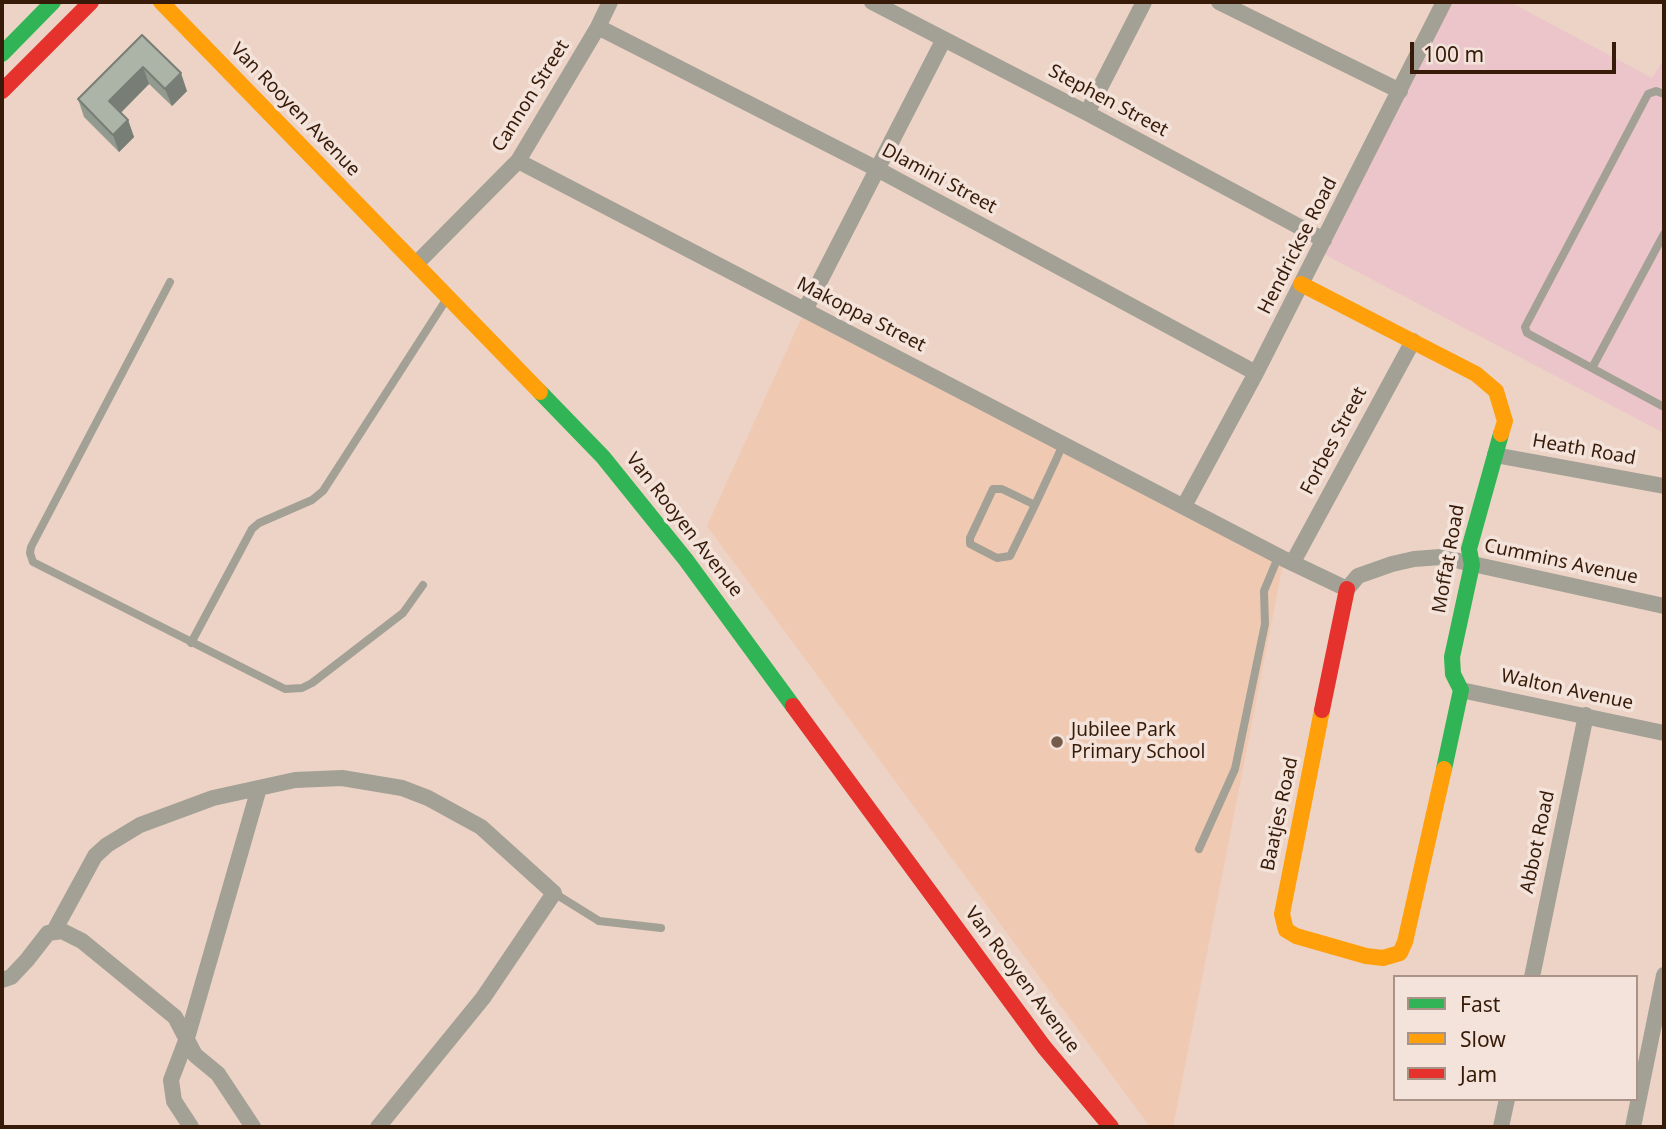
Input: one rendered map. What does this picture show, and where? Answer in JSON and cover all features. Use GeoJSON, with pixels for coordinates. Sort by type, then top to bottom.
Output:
{"type":"FeatureCollection","features":[{"type":"Feature","properties":{"kind":"street"},"geometry":{"type":"LineString","coordinates":[[2,54],[51,2]]}},
{"type":"Feature","properties":{"kind":"street"},"geometry":{"type":"LineString","coordinates":[[2,92],[91,2]]}},
{"type":"Feature","properties":{"kind":"street","name":"Van Rooyen Avenue"},"geometry":{"type":"LineString","coordinates":[[161,2],[603,457],[637,497],[1044,1047],[1111,1127]]}},
{"type":"Feature","properties":{"kind":"street","name":"Cannon Street"},"geometry":{"type":"LineString","coordinates":[[416,264],[518,161],[598,27],[610,2]]}},
{"type":"Feature","properties":{"kind":"street","name":"Stephen Street"},"geometry":{"type":"LineString","coordinates":[[872,2],[1324,240]]}},
{"type":"Feature","properties":{"kind":"street"},"geometry":{"type":"LineString","coordinates":[[1087,113],[1144,2]]}},
{"type":"Feature","properties":{"kind":"street"},"geometry":{"type":"LineString","coordinates":[[1219,2],[1400,91]]}},
{"type":"Feature","properties":{"kind":"street","name":"Hendrickse Road"},"geometry":{"type":"LineString","coordinates":[[1184,506],[1256,373],[1444,2]]}},
{"type":"Feature","properties":{"kind":"street","name":"Dlamini Street"},"geometry":{"type":"LineString","coordinates":[[598,27],[877,170],[1256,373]]}},
{"type":"Feature","properties":{"kind":"street"},"geometry":{"type":"LineString","coordinates":[[805,310],[944,39]]}},
{"type":"Feature","properties":{"kind":"street","name":"Makoppa Street"},"geometry":{"type":"LineString","coordinates":[[518,161],[1184,506]]}},
{"type":"Feature","properties":{"kind":"street","name":"Moffat Road"},"geometry":{"type":"LineString","coordinates":[[1301,284],[1469,369],[1496,391],[1505,421],[1469,549],[1472,565],[1452,657],[1453,674],[1461,690],[1405,942],[1400,953]]}},
{"type":"Feature","properties":{"kind":"street","name":"Forbes Street"},"geometry":{"type":"LineString","coordinates":[[1286,559],[1413,341]]}},
{"type":"Feature","properties":{"kind":"street","name":"Heath Road"},"geometry":{"type":"LineString","coordinates":[[1495,455],[1664,486]]}},
{"type":"Feature","properties":{"kind":"street"},"geometry":{"type":"LineString","coordinates":[[1184,506],[1347,589]]}},
{"type":"Feature","properties":{"kind":"street","name":"Cummins Avenue"},"geometry":{"type":"LineString","coordinates":[[1347,589],[1358,576],[1392,564],[1441,557],[1664,606]]}},
{"type":"Feature","properties":{"kind":"street","name":"Baatjes Road"},"geometry":{"type":"LineString","coordinates":[[1347,589],[1282,914],[1286,930],[1296,936],[1366,956],[1383,958],[1400,953]]}},
{"type":"Feature","properties":{"kind":"street","name":"Walton Avenue"},"geometry":{"type":"LineString","coordinates":[[1461,690],[1664,733]]}},
{"type":"Feature","properties":{"kind":"street","name":"Abbot Road"},"geometry":{"type":"LineString","coordinates":[[1532,975],[1586,715]]}},
{"type":"Feature","properties":{"kind":"street"},"geometry":{"type":"LineString","coordinates":[[54,931],[95,856],[116,838],[174,811],[213,798],[295,780],[342,778],[402,788],[428,798],[481,827],[554,893],[483,998],[378,1127]]}},
{"type":"Feature","properties":{"kind":"street"},"geometry":{"type":"LineString","coordinates":[[191,1127],[174,1101],[171,1080],[187,1038],[258,788]]}},
{"type":"Feature","properties":{"kind":"street"},"geometry":{"type":"LineString","coordinates":[[2,980],[11,977],[46,934],[54,931],[66,932],[82,941],[140,986],[174,1017],[195,1055],[218,1074],[253,1127]]}},
{"type":"Feature","properties":{"kind":"street"},"geometry":{"type":"LineString","coordinates":[[1633,1127],[1664,975]]}},
{"type":"Feature","properties":{"kind":"street"},"geometry":{"type":"LineString","coordinates":[[1501,1127],[1507,1101]]}},
{"type":"Feature","properties":{"kind":"lane"},"geometry":{"type":"LineString","coordinates":[[1664,94],[1656,91],[1648,94],[1525,324],[1527,333],[1664,407]]}},
{"type":"Feature","properties":{"kind":"lane"},"geometry":{"type":"LineString","coordinates":[[1592,368],[1664,234]]}},
{"type":"Feature","properties":{"kind":"lane"},"geometry":{"type":"LineString","coordinates":[[170,282],[30,553],[33,562],[278,687],[302,688],[312,683],[403,613],[423,585]]}},
{"type":"Feature","properties":{"kind":"lane"},"geometry":{"type":"LineString","coordinates":[[191,643],[252,529],[259,523],[312,500],[323,491],[448,297]]}},
{"type":"Feature","properties":{"kind":"lane"},"geometry":{"type":"LineString","coordinates":[[1035,505],[1002,489],[993,489],[970,538],[970,544],[997,558],[1010,556],[1035,505],[1063,444]]}},
{"type":"Feature","properties":{"kind":"lane"},"geometry":{"type":"LineString","coordinates":[[1199,849],[1235,769],[1265,624],[1264,591],[1286,559]]}},
{"type":"Feature","properties":{"kind":"lane"},"geometry":{"type":"LineString","coordinates":[[554,893],[599,921],[661,928]]}},
{"type":"Feature","properties":{"kind":"shaded area"},"geometry":{"type":"Polygon","coordinates":[[[1444,2],[1510,2],[1652,78],[1664,59],[1664,433],[1318,251],[1444,2]]]}},
{"type":"Feature","properties":{"kind":"shaded area","name":"Jubilee Park Primary School"},"geometry":{"type":"Polygon","coordinates":[[[805,310],[1284,559],[1173,1127],[1150,1127],[707,526],[805,310]]]}},
{"type":"Feature","properties":{"kind":"building"},"geometry":{"type":"Polygon","coordinates":[[[142,35],[181,73],[165,89],[143,67],[109,101],[128,120],[113,135],[78,99],[142,35]]]}},
{"type":"Feature","properties":{"kind":"traffic: fast"},"geometry":{"type":"LineString","coordinates":[[2,54],[53,2]]}},
{"type":"Feature","properties":{"kind":"traffic: fast"},"geometry":{"type":"LineString","coordinates":[[540,392],[603,457],[686,560],[793,706]]}},
{"type":"Feature","properties":{"kind":"traffic: fast"},"geometry":{"type":"LineString","coordinates":[[1444,769],[1461,690],[1453,674],[1452,657],[1472,565],[1469,549],[1501,434]]}},
{"type":"Feature","properties":{"kind":"traffic: slow"},"geometry":{"type":"LineString","coordinates":[[161,2],[540,392]]}},
{"type":"Feature","properties":{"kind":"traffic: slow"},"geometry":{"type":"LineString","coordinates":[[1301,284],[1476,374],[1496,391],[1505,421],[1501,434]]}},
{"type":"Feature","properties":{"kind":"traffic: slow"},"geometry":{"type":"LineString","coordinates":[[1322,710],[1282,914],[1286,930],[1296,936],[1366,956],[1383,958],[1400,953],[1405,942],[1444,769]]}},
{"type":"Feature","properties":{"kind":"traffic: jam"},"geometry":{"type":"LineString","coordinates":[[2,91],[91,2]]}},
{"type":"Feature","properties":{"kind":"traffic: jam"},"geometry":{"type":"LineString","coordinates":[[1322,710],[1347,589]]}},
{"type":"Feature","properties":{"kind":"traffic: jam"},"geometry":{"type":"LineString","coordinates":[[793,706],[1044,1047],[1111,1127]]}},
{"type":"Feature","properties":{"kind":"place","name":"Jubilee Park Primary School"},"geometry":{"type":"Point","coordinates":[1057,742]}}]}
